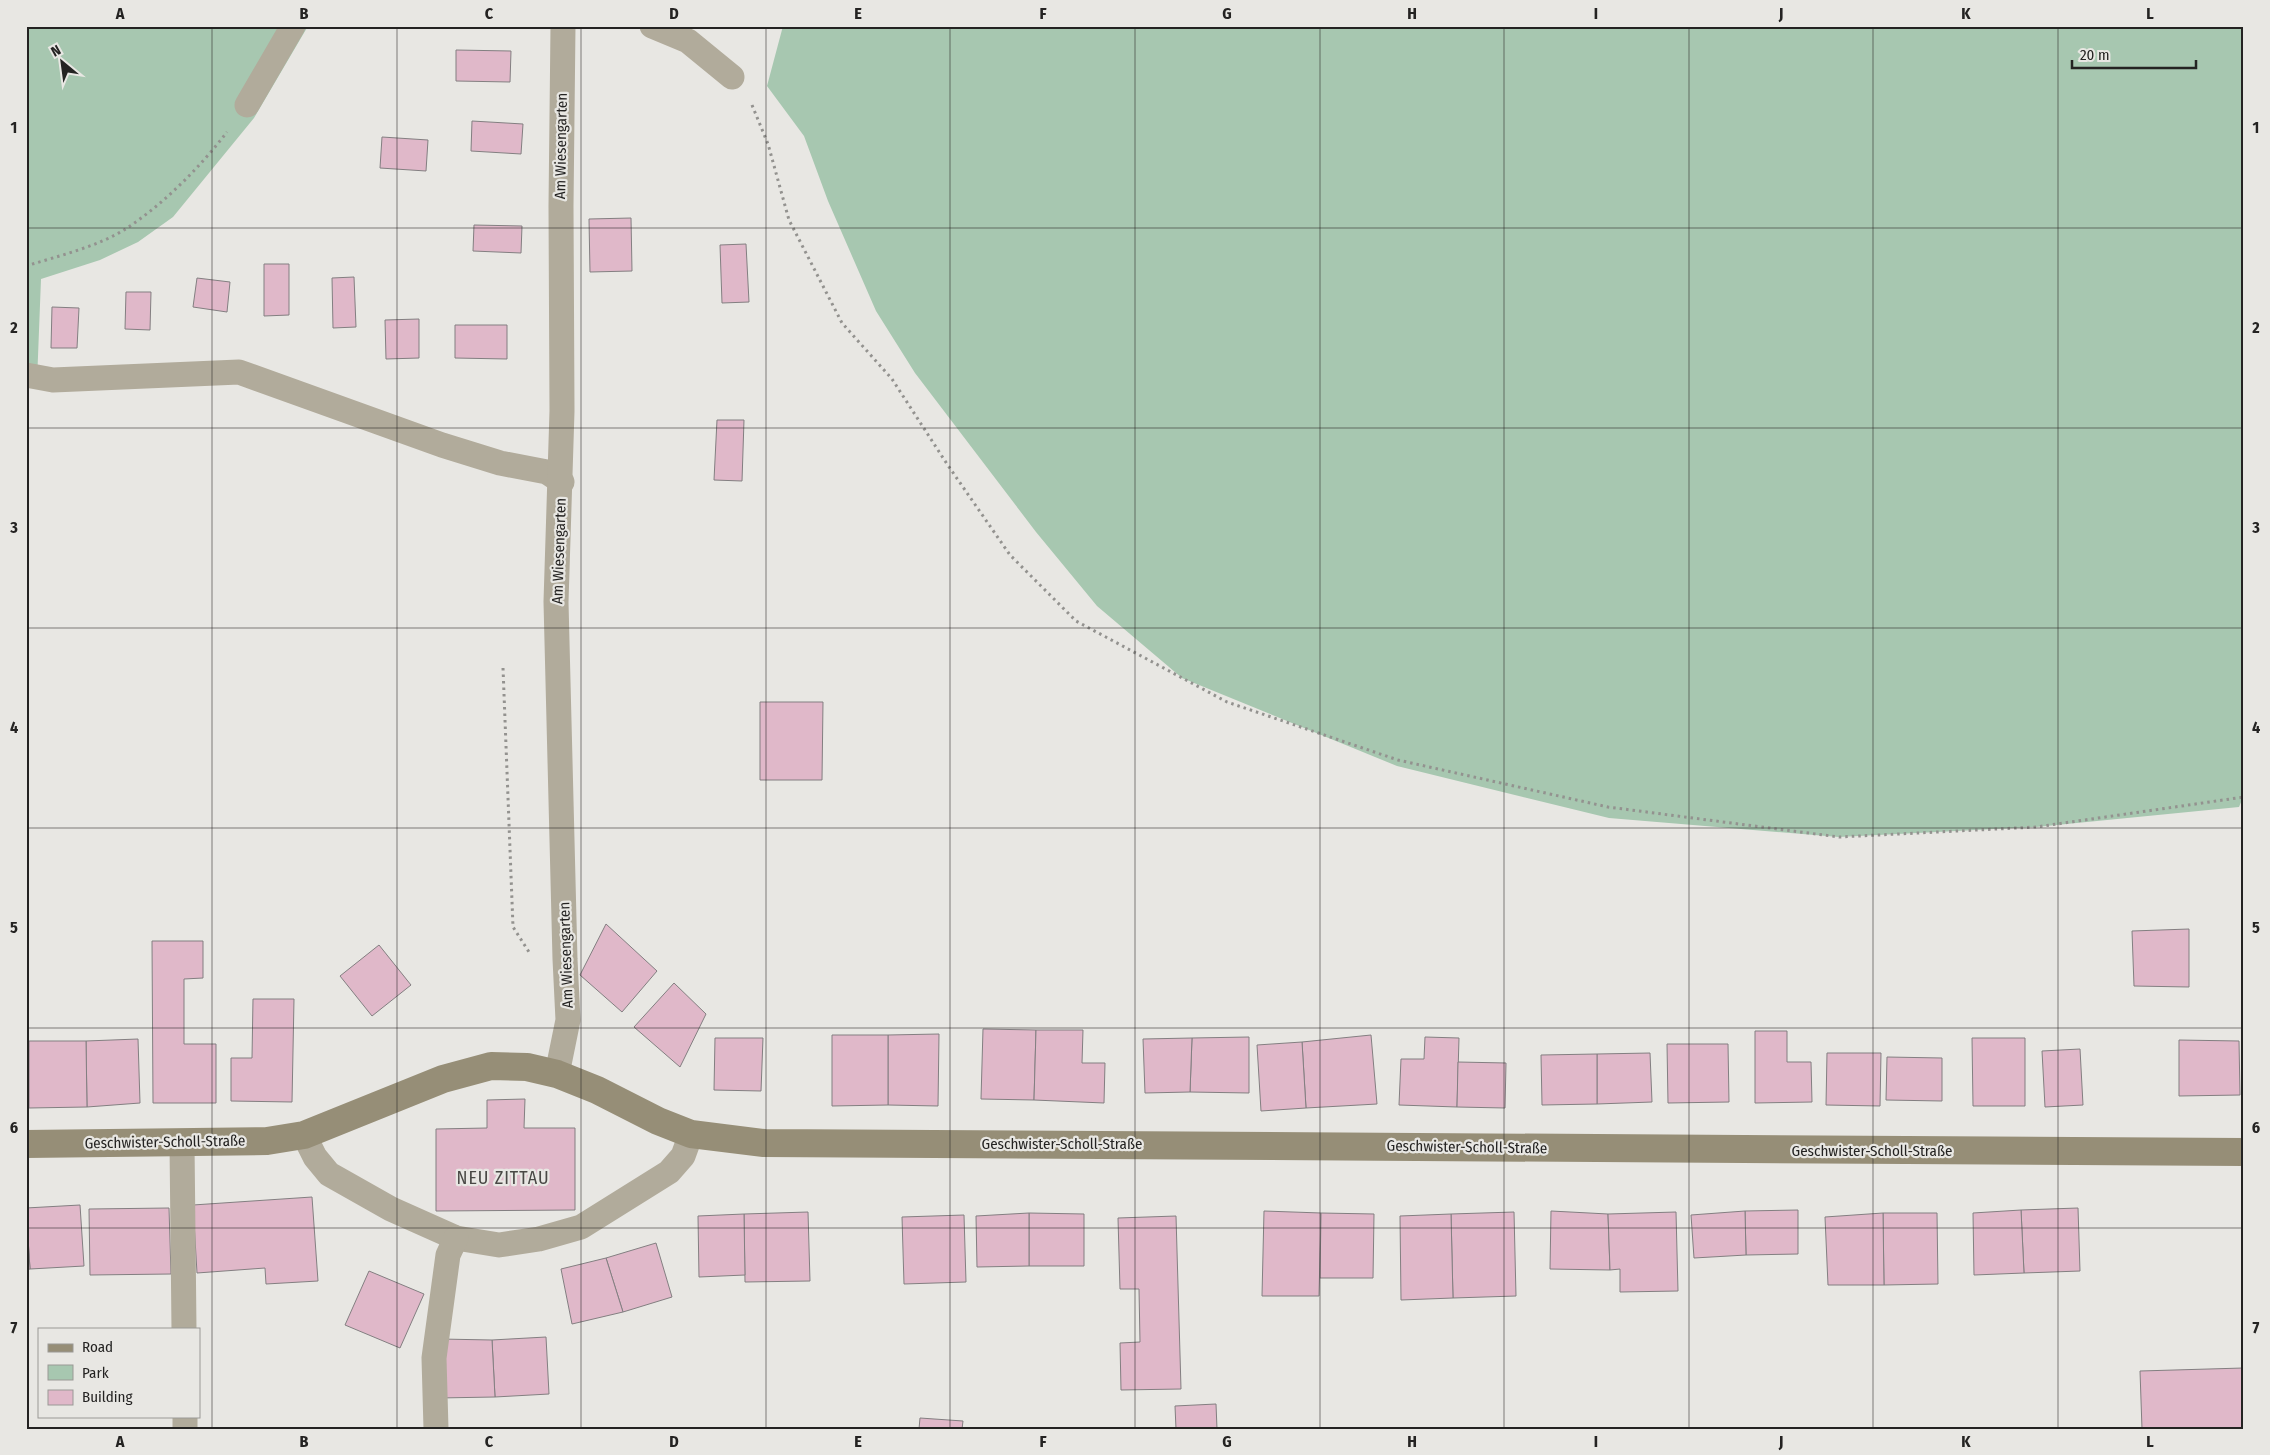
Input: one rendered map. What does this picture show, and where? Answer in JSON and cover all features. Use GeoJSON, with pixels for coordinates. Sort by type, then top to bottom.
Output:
{"type":"FeatureCollection","features":[{"type":"Feature","properties":{"kind":"street","name":"Geschwister-Scholl-Straße"},"geometry":{"type":"LineString","coordinates":[[26,1144],[267,1141],[304,1135],[443,1079],[491,1066],[527,1067],[557,1074],[597,1090],[658,1121],[692,1134],[764,1143],[2244,1152]]}},
{"type":"Feature","properties":{"kind":"lane"},"geometry":{"type":"LineString","coordinates":[[247,105],[293,26]]}},
{"type":"Feature","properties":{"kind":"lane","name":"Am Wiesengarten"},"geometry":{"type":"LineString","coordinates":[[557,1074],[568,1020],[564,942],[556,602],[562,482],[561,206],[563,26]]}},
{"type":"Feature","properties":{"kind":"lane"},"geometry":{"type":"LineString","coordinates":[[652,26],[688,41],[732,77]]}},
{"type":"Feature","properties":{"kind":"lane"},"geometry":{"type":"LineString","coordinates":[[26,375],[53,380],[239,372],[442,445],[500,463],[547,472],[562,482]]}},
{"type":"Feature","properties":{"kind":"lane"},"geometry":{"type":"LineString","coordinates":[[304,1135],[316,1157],[330,1174],[392,1209],[456,1238],[499,1245],[540,1239],[581,1227],[669,1172],[683,1156],[692,1134]]}},
{"type":"Feature","properties":{"kind":"lane"},"geometry":{"type":"LineString","coordinates":[[182,1143],[184,1328]]}},
{"type":"Feature","properties":{"kind":"lane"},"geometry":{"type":"LineString","coordinates":[[436,1429],[434,1358],[448,1255],[456,1238]]}},
{"type":"Feature","properties":{"kind":"path"},"geometry":{"type":"LineString","coordinates":[[732,77],[747,92],[768,144],[789,220],[842,322],[892,379],[947,464],[1010,555],[1076,621],[1227,702],[1398,760],[1608,807],[1839,837],[2036,827],[2244,797]]}},
{"type":"Feature","properties":{"kind":"path"},"geometry":{"type":"LineString","coordinates":[[26,266],[80,250],[126,229],[172,191],[215,148],[247,105]]}},
{"type":"Feature","properties":{"kind":"path"},"geometry":{"type":"LineString","coordinates":[[503,668],[513,927],[532,957]]}},
{"type":"Feature","properties":{"kind":"green space"},"geometry":{"type":"Polygon","coordinates":[[[26,26],[308,26],[254,118],[173,217],[138,242],[100,260],[41,279],[37,382],[26,381],[26,26]]]}},
{"type":"Feature","properties":{"kind":"green space"},"geometry":{"type":"Polygon","coordinates":[[[783,26],[2244,26],[2244,795],[2239,807],[2036,827],[1839,837],[1609,818],[1397,766],[1182,678],[1097,606],[1036,532],[915,373],[876,311],[828,201],[804,136],[767,86],[783,26]]]}},
{"type":"Feature","properties":{"kind":"building"},"geometry":{"type":"Polygon","coordinates":[[[456,50],[511,51],[510,82],[456,81],[456,50]]]}},
{"type":"Feature","properties":{"kind":"building"},"geometry":{"type":"Polygon","coordinates":[[[472,121],[523,124],[521,154],[471,151],[472,121]]]}},
{"type":"Feature","properties":{"kind":"building"},"geometry":{"type":"Polygon","coordinates":[[[382,137],[428,140],[426,171],[380,168],[382,137]]]}},
{"type":"Feature","properties":{"kind":"building"},"geometry":{"type":"Polygon","coordinates":[[[631,218],[632,271],[590,272],[589,219],[631,218]]]}},
{"type":"Feature","properties":{"kind":"building"},"geometry":{"type":"Polygon","coordinates":[[[474,225],[522,226],[521,253],[473,251],[474,225]]]}},
{"type":"Feature","properties":{"kind":"building"},"geometry":{"type":"Polygon","coordinates":[[[746,244],[749,302],[722,303],[720,245],[746,244]]]}},
{"type":"Feature","properties":{"kind":"building"},"geometry":{"type":"Polygon","coordinates":[[[264,264],[289,264],[289,315],[264,316],[264,264]]]}},
{"type":"Feature","properties":{"kind":"building"},"geometry":{"type":"Polygon","coordinates":[[[354,277],[356,327],[333,328],[332,278],[354,277]]]}},
{"type":"Feature","properties":{"kind":"building"},"geometry":{"type":"Polygon","coordinates":[[[197,278],[230,282],[227,312],[193,307],[197,278]]]}},
{"type":"Feature","properties":{"kind":"building"},"geometry":{"type":"Polygon","coordinates":[[[126,292],[151,292],[150,330],[125,329],[126,292]]]}},
{"type":"Feature","properties":{"kind":"building"},"geometry":{"type":"Polygon","coordinates":[[[52,307],[79,308],[77,348],[51,348],[52,307]]]}},
{"type":"Feature","properties":{"kind":"building"},"geometry":{"type":"Polygon","coordinates":[[[419,319],[419,358],[386,359],[385,320],[419,319]]]}},
{"type":"Feature","properties":{"kind":"building"},"geometry":{"type":"Polygon","coordinates":[[[455,325],[507,325],[507,359],[455,358],[455,325]]]}},
{"type":"Feature","properties":{"kind":"building"},"geometry":{"type":"Polygon","coordinates":[[[717,420],[744,420],[742,481],[714,480],[717,420]]]}},
{"type":"Feature","properties":{"kind":"building"},"geometry":{"type":"Polygon","coordinates":[[[760,702],[823,702],[822,780],[760,780],[760,702]]]}},
{"type":"Feature","properties":{"kind":"building"},"geometry":{"type":"Polygon","coordinates":[[[606,924],[657,971],[622,1012],[580,975],[606,924]]]}},
{"type":"Feature","properties":{"kind":"building"},"geometry":{"type":"Polygon","coordinates":[[[2189,929],[2189,987],[2134,986],[2132,931],[2189,929]]]}},
{"type":"Feature","properties":{"kind":"building"},"geometry":{"type":"Polygon","coordinates":[[[152,941],[203,941],[203,978],[184,979],[184,1044],[216,1044],[216,1103],[153,1103],[152,941]]]}},
{"type":"Feature","properties":{"kind":"building"},"geometry":{"type":"Polygon","coordinates":[[[379,945],[411,985],[372,1016],[340,976],[379,945]]]}},
{"type":"Feature","properties":{"kind":"building"},"geometry":{"type":"Polygon","coordinates":[[[674,983],[706,1014],[680,1067],[634,1027],[674,983]]]}},
{"type":"Feature","properties":{"kind":"building"},"geometry":{"type":"Polygon","coordinates":[[[253,999],[294,999],[292,1102],[231,1101],[231,1058],[252,1058],[253,999]]]}},
{"type":"Feature","properties":{"kind":"building"},"geometry":{"type":"Polygon","coordinates":[[[983,1029],[1036,1030],[1034,1100],[981,1099],[983,1029]]]}},
{"type":"Feature","properties":{"kind":"building"},"geometry":{"type":"Polygon","coordinates":[[[1036,1030],[1083,1030],[1082,1063],[1105,1063],[1104,1103],[1034,1100],[1036,1030]]]}},
{"type":"Feature","properties":{"kind":"building"},"geometry":{"type":"Polygon","coordinates":[[[1755,1031],[1787,1031],[1787,1062],[1811,1062],[1812,1102],[1755,1103],[1755,1031]]]}},
{"type":"Feature","properties":{"kind":"building"},"geometry":{"type":"Polygon","coordinates":[[[939,1034],[938,1106],[888,1105],[888,1035],[939,1034]]]}},
{"type":"Feature","properties":{"kind":"building"},"geometry":{"type":"Polygon","coordinates":[[[832,1035],[888,1035],[888,1105],[832,1106],[832,1035]]]}},
{"type":"Feature","properties":{"kind":"building"},"geometry":{"type":"Polygon","coordinates":[[[1371,1035],[1377,1104],[1306,1108],[1302,1042],[1371,1035]]]}},
{"type":"Feature","properties":{"kind":"building"},"geometry":{"type":"Polygon","coordinates":[[[1249,1037],[1249,1093],[1190,1092],[1192,1038],[1249,1037]]]}},
{"type":"Feature","properties":{"kind":"building"},"geometry":{"type":"Polygon","coordinates":[[[1425,1037],[1459,1038],[1457,1107],[1399,1105],[1401,1059],[1424,1059],[1425,1037]]]}},
{"type":"Feature","properties":{"kind":"building"},"geometry":{"type":"Polygon","coordinates":[[[715,1038],[763,1038],[761,1091],[714,1090],[715,1038]]]}},
{"type":"Feature","properties":{"kind":"building"},"geometry":{"type":"Polygon","coordinates":[[[1192,1038],[1190,1092],[1145,1093],[1143,1039],[1192,1038]]]}},
{"type":"Feature","properties":{"kind":"building"},"geometry":{"type":"Polygon","coordinates":[[[1972,1038],[2025,1038],[2025,1106],[1973,1106],[1972,1038]]]}},
{"type":"Feature","properties":{"kind":"building"},"geometry":{"type":"Polygon","coordinates":[[[138,1039],[140,1103],[87,1107],[86,1041],[138,1039]]]}},
{"type":"Feature","properties":{"kind":"building"},"geometry":{"type":"Polygon","coordinates":[[[2179,1040],[2239,1041],[2240,1095],[2179,1096],[2179,1040]]]}},
{"type":"Feature","properties":{"kind":"building"},"geometry":{"type":"Polygon","coordinates":[[[29,1041],[86,1041],[87,1107],[29,1108],[29,1041]]]}},
{"type":"Feature","properties":{"kind":"building"},"geometry":{"type":"Polygon","coordinates":[[[1302,1042],[1306,1108],[1261,1111],[1257,1045],[1302,1042]]]}},
{"type":"Feature","properties":{"kind":"building"},"geometry":{"type":"Polygon","coordinates":[[[1667,1044],[1728,1044],[1729,1102],[1668,1103],[1667,1044]]]}},
{"type":"Feature","properties":{"kind":"building"},"geometry":{"type":"Polygon","coordinates":[[[2080,1049],[2083,1105],[2045,1107],[2042,1051],[2080,1049]]]}},
{"type":"Feature","properties":{"kind":"building"},"geometry":{"type":"Polygon","coordinates":[[[1650,1053],[1652,1102],[1597,1104],[1597,1054],[1650,1053]]]}},
{"type":"Feature","properties":{"kind":"building"},"geometry":{"type":"Polygon","coordinates":[[[1827,1053],[1881,1053],[1880,1106],[1826,1105],[1827,1053]]]}},
{"type":"Feature","properties":{"kind":"building"},"geometry":{"type":"Polygon","coordinates":[[[1597,1054],[1597,1104],[1542,1105],[1541,1055],[1597,1054]]]}},
{"type":"Feature","properties":{"kind":"building"},"geometry":{"type":"Polygon","coordinates":[[[1887,1057],[1942,1058],[1942,1101],[1886,1100],[1887,1057]]]}},
{"type":"Feature","properties":{"kind":"building"},"geometry":{"type":"Polygon","coordinates":[[[1458,1062],[1506,1063],[1505,1108],[1457,1107],[1458,1062]]]}},
{"type":"Feature","properties":{"kind":"building"},"geometry":{"type":"Polygon","coordinates":[[[525,1099],[524,1128],[575,1128],[575,1210],[436,1211],[436,1129],[487,1128],[487,1100],[525,1099]]]}},
{"type":"Feature","properties":{"kind":"building"},"geometry":{"type":"Polygon","coordinates":[[[312,1197],[318,1281],[266,1284],[265,1268],[197,1273],[193,1205],[312,1197]]]}},
{"type":"Feature","properties":{"kind":"building"},"geometry":{"type":"Polygon","coordinates":[[[80,1205],[84,1266],[30,1269],[26,1208],[80,1205]]]}},
{"type":"Feature","properties":{"kind":"building"},"geometry":{"type":"Polygon","coordinates":[[[26,1208],[30,1269],[26,1270],[26,1208]]]}},
{"type":"Feature","properties":{"kind":"building"},"geometry":{"type":"Polygon","coordinates":[[[169,1208],[171,1274],[90,1275],[89,1209],[169,1208]]]}},
{"type":"Feature","properties":{"kind":"building"},"geometry":{"type":"Polygon","coordinates":[[[2078,1208],[2080,1271],[2024,1273],[2021,1210],[2078,1208]]]}},
{"type":"Feature","properties":{"kind":"building"},"geometry":{"type":"Polygon","coordinates":[[[1798,1210],[1798,1254],[1746,1255],[1745,1211],[1798,1210]]]}},
{"type":"Feature","properties":{"kind":"building"},"geometry":{"type":"Polygon","coordinates":[[[2021,1210],[2024,1273],[1974,1275],[1973,1213],[2021,1210]]]}},
{"type":"Feature","properties":{"kind":"building"},"geometry":{"type":"Polygon","coordinates":[[[1264,1211],[1321,1213],[1319,1296],[1262,1296],[1264,1211]]]}},
{"type":"Feature","properties":{"kind":"building"},"geometry":{"type":"Polygon","coordinates":[[[1551,1211],[1608,1214],[1610,1270],[1550,1269],[1551,1211]]]}},
{"type":"Feature","properties":{"kind":"building"},"geometry":{"type":"Polygon","coordinates":[[[1745,1211],[1746,1255],[1694,1258],[1691,1215],[1745,1211]]]}},
{"type":"Feature","properties":{"kind":"building"},"geometry":{"type":"Polygon","coordinates":[[[808,1212],[810,1281],[745,1282],[744,1214],[808,1212]]]}},
{"type":"Feature","properties":{"kind":"building"},"geometry":{"type":"Polygon","coordinates":[[[1514,1212],[1516,1296],[1453,1298],[1451,1214],[1514,1212]]]}},
{"type":"Feature","properties":{"kind":"building"},"geometry":{"type":"Polygon","coordinates":[[[1676,1212],[1678,1291],[1620,1292],[1620,1269],[1610,1270],[1608,1214],[1676,1212]]]}},
{"type":"Feature","properties":{"kind":"building"},"geometry":{"type":"Polygon","coordinates":[[[1029,1213],[1084,1214],[1084,1266],[1029,1266],[1029,1213]]]}},
{"type":"Feature","properties":{"kind":"building"},"geometry":{"type":"Polygon","coordinates":[[[1029,1213],[1029,1266],[977,1267],[976,1216],[1029,1213]]]}},
{"type":"Feature","properties":{"kind":"building"},"geometry":{"type":"Polygon","coordinates":[[[1321,1213],[1374,1214],[1373,1278],[1320,1278],[1321,1213]]]}},
{"type":"Feature","properties":{"kind":"building"},"geometry":{"type":"Polygon","coordinates":[[[1883,1213],[1937,1213],[1938,1284],[1884,1285],[1883,1213]]]}},
{"type":"Feature","properties":{"kind":"building"},"geometry":{"type":"Polygon","coordinates":[[[1883,1213],[1884,1285],[1828,1285],[1825,1217],[1883,1213]]]}},
{"type":"Feature","properties":{"kind":"building"},"geometry":{"type":"Polygon","coordinates":[[[744,1214],[745,1275],[699,1277],[698,1216],[744,1214]]]}},
{"type":"Feature","properties":{"kind":"building"},"geometry":{"type":"Polygon","coordinates":[[[1451,1214],[1453,1298],[1401,1300],[1400,1216],[1451,1214]]]}},
{"type":"Feature","properties":{"kind":"building"},"geometry":{"type":"Polygon","coordinates":[[[964,1215],[966,1282],[904,1284],[902,1217],[964,1215]]]}},
{"type":"Feature","properties":{"kind":"building"},"geometry":{"type":"Polygon","coordinates":[[[1176,1216],[1181,1389],[1121,1390],[1120,1343],[1140,1342],[1139,1289],[1120,1289],[1118,1218],[1176,1216]]]}},
{"type":"Feature","properties":{"kind":"building"},"geometry":{"type":"Polygon","coordinates":[[[656,1243],[672,1297],[623,1312],[606,1258],[656,1243]]]}},
{"type":"Feature","properties":{"kind":"building"},"geometry":{"type":"Polygon","coordinates":[[[606,1258],[623,1312],[572,1324],[561,1269],[606,1258]]]}},
{"type":"Feature","properties":{"kind":"building"},"geometry":{"type":"Polygon","coordinates":[[[369,1271],[424,1294],[400,1348],[345,1325],[369,1271]]]}},
{"type":"Feature","properties":{"kind":"building"},"geometry":{"type":"Polygon","coordinates":[[[546,1337],[549,1394],[495,1397],[492,1340],[546,1337]]]}},
{"type":"Feature","properties":{"kind":"building"},"geometry":{"type":"Polygon","coordinates":[[[440,1339],[492,1340],[495,1397],[438,1398],[440,1339]]]}},
{"type":"Feature","properties":{"kind":"building"},"geometry":{"type":"Polygon","coordinates":[[[2243,1368],[2244,1429],[2142,1429],[2140,1371],[2243,1368]]]}},
{"type":"Feature","properties":{"kind":"building"},"geometry":{"type":"Polygon","coordinates":[[[1216,1404],[1217,1429],[1176,1429],[1175,1406],[1216,1404]]]}},
{"type":"Feature","properties":{"kind":"building"},"geometry":{"type":"Polygon","coordinates":[[[920,1418],[963,1421],[962,1429],[919,1429],[920,1418]]]}},
{"type":"Feature","properties":{"kind":"district","name":"NEU ZITTAU"},"geometry":{"type":"Point","coordinates":[503,1178]}}]}
